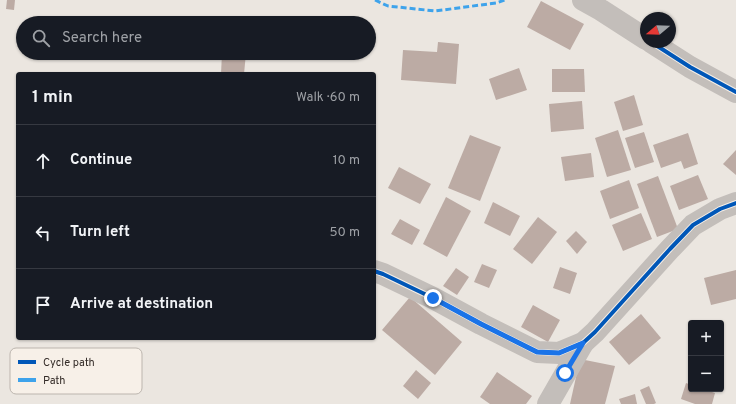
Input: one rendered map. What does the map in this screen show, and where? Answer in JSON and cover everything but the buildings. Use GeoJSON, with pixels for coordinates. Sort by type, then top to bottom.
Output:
{"type":"FeatureCollection","features":[{"type":"Feature","properties":{"kind":"street"},"geometry":{"type":"LineString","coordinates":[[582,0],[601,10],[640,35]]}},
{"type":"Feature","properties":{"kind":"street"},"geometry":{"type":"LineString","coordinates":[[660,48],[690,67],[736,92]]}},
{"type":"Feature","properties":{"kind":"street"},"geometry":{"type":"LineString","coordinates":[[548,404],[583,343],[595,332],[670,249],[693,225],[720,209],[736,203]]}},
{"type":"Feature","properties":{"kind":"street"},"geometry":{"type":"LineString","coordinates":[[376,272],[433,298],[537,352],[559,353],[583,343]]}},
{"type":"Feature","properties":{"kind":"marked path"},"geometry":{"type":"LineString","coordinates":[[375,0],[388,6],[435,11],[496,3],[505,0]]}},
{"type":"Feature","properties":{"kind":"cycle path"},"geometry":{"type":"LineString","coordinates":[[660,48],[690,67],[736,92]]}},
{"type":"Feature","properties":{"kind":"cycle path"},"geometry":{"type":"LineString","coordinates":[[376,272],[433,298],[537,352],[559,353],[583,343],[595,332],[693,225],[720,209],[736,203]]}},
{"type":"Feature","properties":{"kind":"route"},"geometry":{"type":"LineString","coordinates":[[433,298],[537,352],[559,353],[583,343],[565,373]]}}]}
